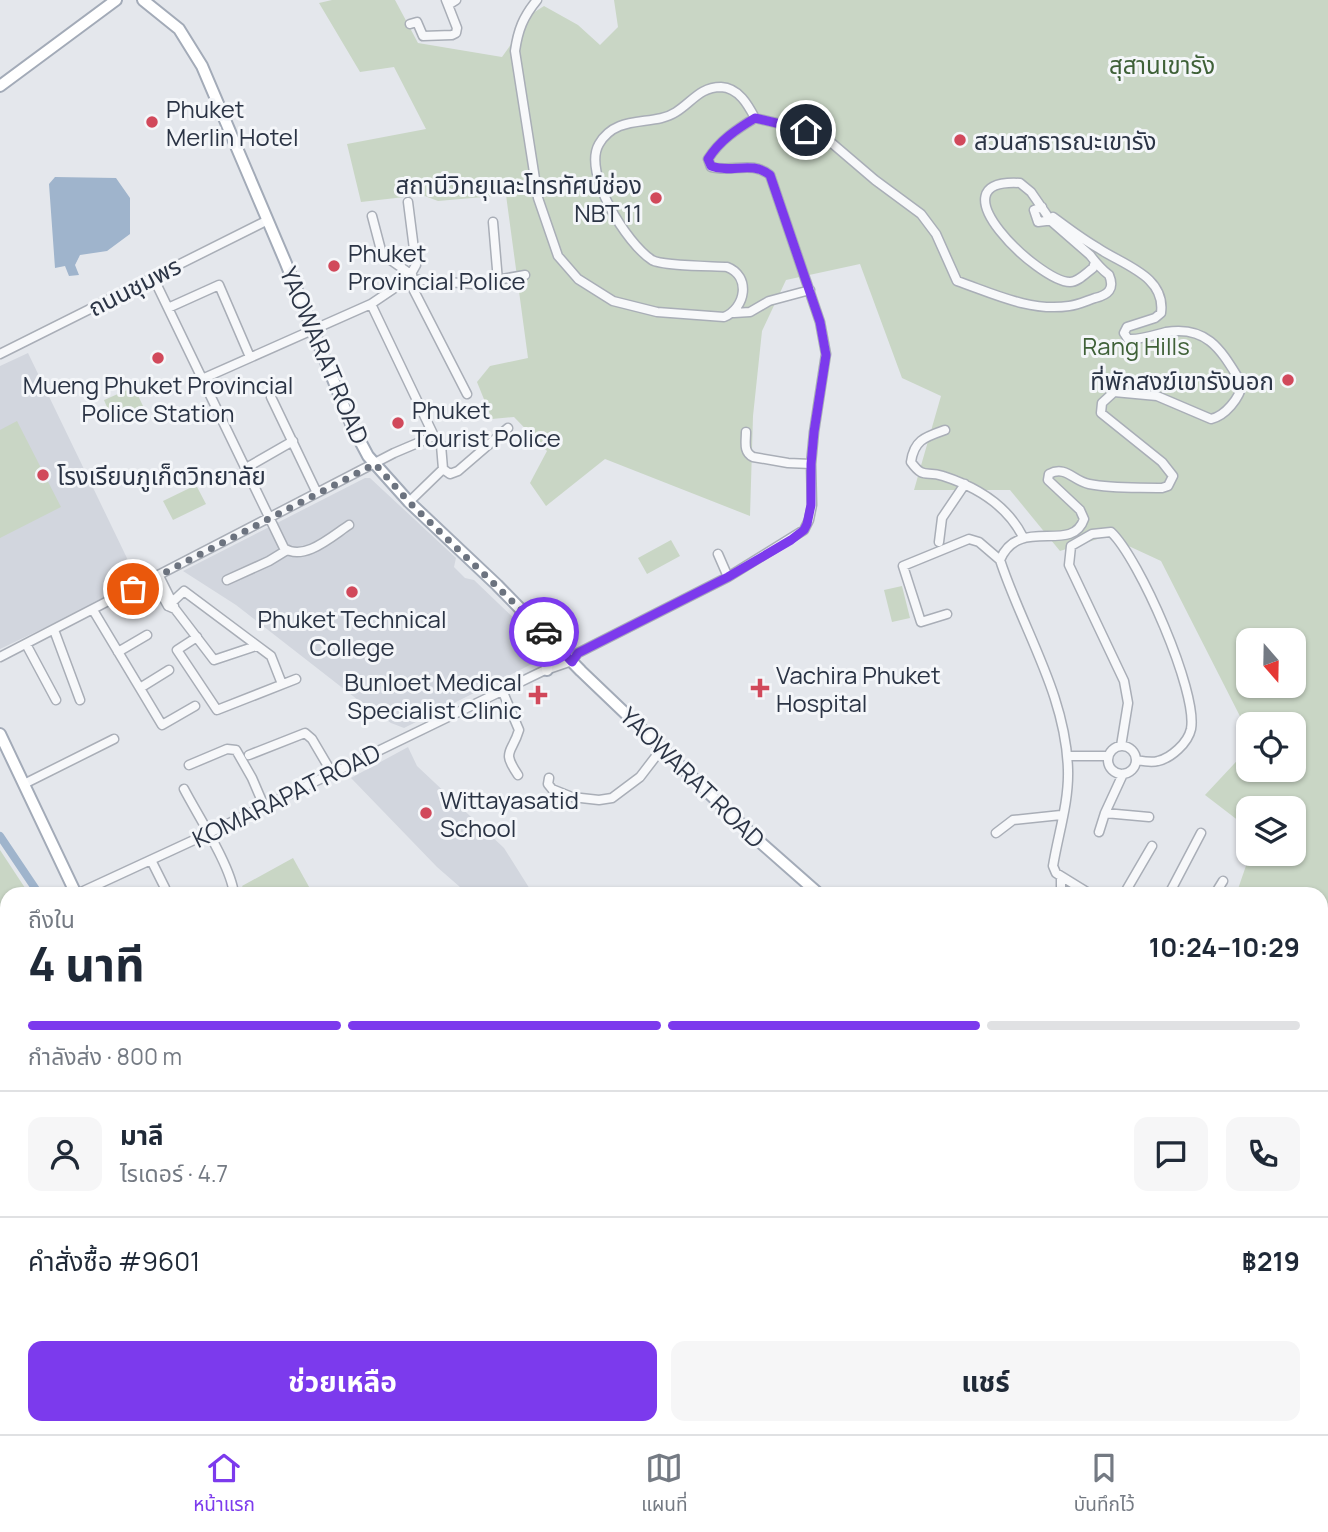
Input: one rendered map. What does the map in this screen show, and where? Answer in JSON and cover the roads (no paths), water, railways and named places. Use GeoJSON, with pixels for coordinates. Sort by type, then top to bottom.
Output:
{"type":"FeatureCollection","features":[{"type":"Feature","properties":{"kind":"main road"},"geometry":{"type":"LineString","coordinates":[[95,15],[104,0]]}},
{"type":"Feature","properties":{"kind":"main road"},"geometry":{"type":"LineString","coordinates":[[0,86],[116,0]]}},
{"type":"Feature","properties":{"kind":"main road","name":"YAOWARAT ROAD"},"geometry":{"type":"LineString","coordinates":[[143,0],[179,29],[202,66],[356,437],[375,464],[409,502],[549,636],[572,662],[760,842],[811,887]]}},
{"type":"Feature","properties":{"kind":"main road"},"geometry":{"type":"LineString","coordinates":[[153,0],[159,11]]}},
{"type":"Feature","properties":{"kind":"main road"},"geometry":{"type":"LineString","coordinates":[[547,670],[549,636]]}},
{"type":"Feature","properties":{"kind":"main road"},"geometry":{"type":"LineString","coordinates":[[0,734],[73,887]]}},
{"type":"Feature","properties":{"kind":"street"},"geometry":{"type":"LineString","coordinates":[[537,0],[525,15],[518,30],[515,51],[538,198],[558,256],[578,279],[613,301],[657,313],[724,317],[750,312],[769,301],[810,290]]}},
{"type":"Feature","properties":{"kind":"street"},"geometry":{"type":"LineString","coordinates":[[410,24],[418,22],[423,36],[456,33],[450,2]]}},
{"type":"Feature","properties":{"kind":"street"},"geometry":{"type":"LineString","coordinates":[[734,313],[743,297],[741,278],[736,270],[654,261],[633,243],[617,222],[603,194],[596,160],[598,145],[610,132],[634,120],[659,119],[674,114],[700,92],[723,87],[741,95],[755,118]]}},
{"type":"Feature","properties":{"kind":"street"},"geometry":{"type":"LineString","coordinates":[[747,432],[746,450],[753,457],[811,464],[826,355],[820,322],[770,175],[763,169],[751,166],[720,170],[711,166],[708,159],[732,132],[755,118],[820,133],[875,180],[921,214],[936,234],[957,281],[1033,306],[1072,306],[1109,293],[1112,281],[1110,275],[1097,265],[1020,183],[999,183],[990,188],[983,205],[1004,234],[1035,267],[1055,278],[1072,282],[1097,265]]}},
{"type":"Feature","properties":{"kind":"street"},"geometry":{"type":"LineString","coordinates":[[202,379],[371,304],[410,277],[416,265],[408,202]]}},
{"type":"Feature","properties":{"kind":"street"},"geometry":{"type":"LineString","coordinates":[[1000,560],[1004,551],[1023,537],[1064,536],[1081,527],[1084,519],[1080,510],[1048,480],[1049,474],[1056,470],[1065,471],[1086,484],[1162,488],[1168,486],[1172,476],[1170,471],[1101,412],[1102,403],[1114,393],[1157,396],[1216,418],[1223,415],[1241,392],[1242,384],[1214,342],[1195,332],[1182,330],[1136,340],[1128,339],[1124,333],[1127,327],[1155,318],[1161,313],[1162,302],[1156,287],[1138,270],[1098,249],[1049,215]]}},
{"type":"Feature","properties":{"kind":"street"},"geometry":{"type":"LineString","coordinates":[[372,216],[382,254],[410,277],[467,394]]}},
{"type":"Feature","properties":{"kind":"street","name":"ถนนชุมพร"},"geometry":{"type":"LineString","coordinates":[[0,354],[268,220]]}},
{"type":"Feature","properties":{"kind":"street"},"geometry":{"type":"LineString","coordinates":[[492,222],[498,281]]}},
{"type":"Feature","properties":{"kind":"street"},"geometry":{"type":"LineString","coordinates":[[410,277],[473,284],[525,275]]}},
{"type":"Feature","properties":{"kind":"street"},"geometry":{"type":"LineString","coordinates":[[153,277],[287,550],[308,550],[349,525]]}},
{"type":"Feature","properties":{"kind":"street"},"geometry":{"type":"LineString","coordinates":[[168,309],[219,285],[250,357]]}},
{"type":"Feature","properties":{"kind":"street"},"geometry":{"type":"LineString","coordinates":[[371,304],[434,436],[441,445],[443,469],[450,474],[458,471],[508,428]]}},
{"type":"Feature","properties":{"kind":"street"},"geometry":{"type":"LineString","coordinates":[[271,397],[317,493]]}},
{"type":"Feature","properties":{"kind":"street"},"geometry":{"type":"LineString","coordinates":[[945,430],[926,436],[913,449],[911,462],[924,475],[939,474],[965,484],[995,501],[1015,521],[1023,537]]}},
{"type":"Feature","properties":{"kind":"street"},"geometry":{"type":"LineString","coordinates":[[0,657],[394,453],[434,436]]}},
{"type":"Feature","properties":{"kind":"street"},"geometry":{"type":"LineString","coordinates":[[246,468],[293,441]]}},
{"type":"Feature","properties":{"kind":"street","name":"KOMARAPAT ROAD"},"geometry":{"type":"LineString","coordinates":[[102,887],[151,860],[502,690],[572,662],[578,653],[728,577],[804,530],[809,520],[811,505],[811,464]]}},
{"type":"Feature","properties":{"kind":"street"},"geometry":{"type":"LineString","coordinates":[[409,502],[443,469]]}},
{"type":"Feature","properties":{"kind":"street"},"geometry":{"type":"LineString","coordinates":[[939,542],[942,518],[965,484]]}},
{"type":"Feature","properties":{"kind":"street"},"geometry":{"type":"LineString","coordinates":[[1121,746],[1128,704],[1124,681],[1069,565],[1072,546],[1092,534],[1111,532],[1122,542],[1132,558],[1186,683],[1191,711],[1191,731],[1179,750],[1158,761],[1136,760]]}},
{"type":"Feature","properties":{"kind":"street"},"geometry":{"type":"LineString","coordinates":[[947,614],[921,622],[903,566],[970,539],[979,542],[1000,560],[1021,618],[1055,695],[1068,756],[1068,788],[1053,866],[1056,873],[1078,887]]}},
{"type":"Feature","properties":{"kind":"street"},"geometry":{"type":"LineString","coordinates":[[227,580],[287,550]]}},
{"type":"Feature","properties":{"kind":"street"},"geometry":{"type":"LineString","coordinates":[[718,554],[728,577]]}},
{"type":"Feature","properties":{"kind":"street"},"geometry":{"type":"LineString","coordinates":[[156,578],[172,605],[215,660],[256,646]]}},
{"type":"Feature","properties":{"kind":"street"},"geometry":{"type":"LineString","coordinates":[[172,605],[184,591],[271,656],[282,684]]}},
{"type":"Feature","properties":{"kind":"street"},"geometry":{"type":"LineString","coordinates":[[93,610],[162,725],[195,706]]}},
{"type":"Feature","properties":{"kind":"street"},"geometry":{"type":"LineString","coordinates":[[54,630],[80,700]]}},
{"type":"Feature","properties":{"kind":"street"},"geometry":{"type":"LineString","coordinates":[[118,652],[147,635]]}},
{"type":"Feature","properties":{"kind":"street"},"geometry":{"type":"LineString","coordinates":[[197,637],[177,650],[217,709],[296,679]]}},
{"type":"Feature","properties":{"kind":"street"},"geometry":{"type":"LineString","coordinates":[[26,644],[56,700]]}},
{"type":"Feature","properties":{"kind":"street"},"geometry":{"type":"LineString","coordinates":[[140,688],[169,670]]}},
{"type":"Feature","properties":{"kind":"street"},"geometry":{"type":"LineString","coordinates":[[502,690],[519,730],[508,755],[509,763],[518,775]]}},
{"type":"Feature","properties":{"kind":"street"},"geometry":{"type":"LineString","coordinates":[[249,755],[296,735],[308,733],[332,773]]}},
{"type":"Feature","properties":{"kind":"street"},"geometry":{"type":"LineString","coordinates":[[24,784],[114,739]]}},
{"type":"Feature","properties":{"kind":"street"},"geometry":{"type":"LineString","coordinates":[[1099,832],[1123,774],[1134,768],[1136,760],[1131,749],[1121,746],[1114,748],[1108,756],[1111,769],[1123,774]]}},
{"type":"Feature","properties":{"kind":"street"},"geometry":{"type":"LineString","coordinates":[[549,778],[548,784],[552,789],[572,797],[606,799],[640,777],[663,747]]}},
{"type":"Feature","properties":{"kind":"street"},"geometry":{"type":"LineString","coordinates":[[189,765],[227,749],[236,750],[264,806]]}},
{"type":"Feature","properties":{"kind":"street"},"geometry":{"type":"LineString","coordinates":[[1068,756],[1108,756]]}},
{"type":"Feature","properties":{"kind":"street"},"geometry":{"type":"LineString","coordinates":[[184,789],[233,887]]}},
{"type":"Feature","properties":{"kind":"street"},"geometry":{"type":"LineString","coordinates":[[1105,813],[1149,817]]}},
{"type":"Feature","properties":{"kind":"street"},"geometry":{"type":"LineString","coordinates":[[996,833],[1013,820],[1061,815]]}},
{"type":"Feature","properties":{"kind":"street"},"geometry":{"type":"LineString","coordinates":[[1173,887],[1201,832]]}},
{"type":"Feature","properties":{"kind":"street"},"geometry":{"type":"LineString","coordinates":[[1128,887],[1152,846]]}},
{"type":"Feature","properties":{"kind":"street"},"geometry":{"type":"LineString","coordinates":[[151,860],[165,887]]}},
{"type":"Feature","properties":{"kind":"street"},"geometry":{"type":"LineString","coordinates":[[1061,877],[1061,887]]}},
{"type":"Feature","properties":{"kind":"street"},"geometry":{"type":"LineString","coordinates":[[1219,887],[1223,881]]}},
{"type":"Feature","properties":{"kind":"water"},"geometry":{"type":"Polygon","coordinates":[[[55,177],[116,178],[130,198],[130,234],[107,251],[80,255],[75,265],[79,275],[69,276],[65,266],[55,268],[49,184],[55,177]]]}},
{"type":"Feature","properties":{"kind":"waterway"},"geometry":{"type":"LineString","coordinates":[[0,836],[34,887]]}},
{"type":"Feature","properties":{"kind":"place","name":"Phuket Merlin Hotel"},"geometry":{"type":"Point","coordinates":[152,122]}},
{"type":"Feature","properties":{"kind":"place","name":"สวนสาธารณะเขารัง"},"geometry":{"type":"Point","coordinates":[960,140]}},
{"type":"Feature","properties":{"kind":"place","name":"สถานีวิทยุและโทรทัศน์ช่อง NBT 11"},"geometry":{"type":"Point","coordinates":[656,198]}},
{"type":"Feature","properties":{"kind":"place","name":"Phuket Provincial Police"},"geometry":{"type":"Point","coordinates":[334,266]}},
{"type":"Feature","properties":{"kind":"place","name":"Mueng Phuket Provincial Police Station"},"geometry":{"type":"Point","coordinates":[158,358]}},
{"type":"Feature","properties":{"kind":"place","name":"ที่พักสงฆ์เขารังนอก"},"geometry":{"type":"Point","coordinates":[1288,380]}},
{"type":"Feature","properties":{"kind":"place","name":"Phuket Tourist Police"},"geometry":{"type":"Point","coordinates":[398,423]}},
{"type":"Feature","properties":{"kind":"place","name":"โรงเรียนภูเก็ตวิทยาลัย"},"geometry":{"type":"Point","coordinates":[43,475]}},
{"type":"Feature","properties":{"kind":"place","name":"Phuket Technical College"},"geometry":{"type":"Point","coordinates":[352,592]}},
{"type":"Feature","properties":{"kind":"place","name":"Vachira Phuket Hospital"},"geometry":{"type":"Point","coordinates":[760,688]}},
{"type":"Feature","properties":{"kind":"place","name":"Bunloet Medical Specialist Clinic"},"geometry":{"type":"Point","coordinates":[538,695]}},
{"type":"Feature","properties":{"kind":"place","name":"Wittayasatid School"},"geometry":{"type":"Point","coordinates":[426,813]}},
{"type":"Feature","properties":{"kind":"park label","name":"สุสานเขารัง"},"geometry":{"type":"Point","coordinates":[1162,64]}},
{"type":"Feature","properties":{"kind":"park label","name":"Rang Hills"},"geometry":{"type":"Point","coordinates":[1136,345]}}]}
